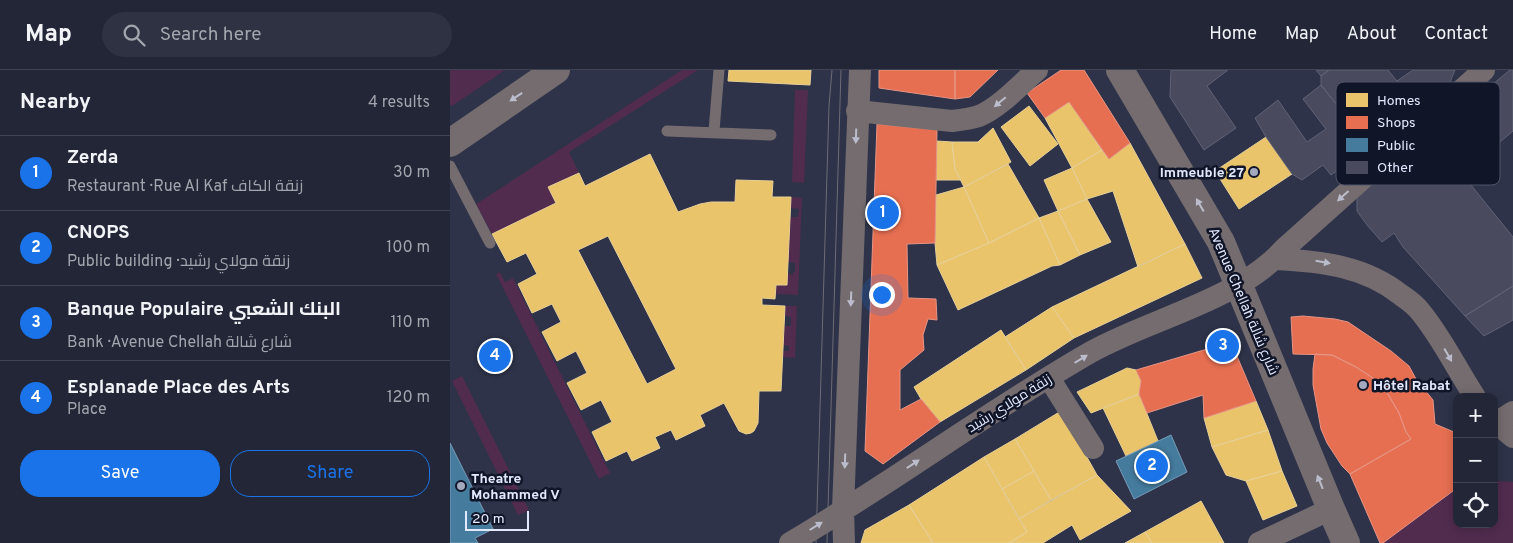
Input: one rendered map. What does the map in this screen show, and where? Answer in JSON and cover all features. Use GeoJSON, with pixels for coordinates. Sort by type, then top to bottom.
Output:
{"type":"FeatureCollection","features":[{"type":"Feature","properties":{"kind":"street"},"geometry":{"type":"LineString","coordinates":[[450,143],[556,70]]}},
{"type":"Feature","properties":{"kind":"street"},"geometry":{"type":"LineString","coordinates":[[844,543],[843,509],[860,70]]}},
{"type":"Feature","properties":{"kind":"street"},"geometry":{"type":"LineString","coordinates":[[857,111],[952,121],[966,120],[980,116],[994,107],[1037,70]]}},
{"type":"Feature","properties":{"kind":"street","name":"زنقة مولاي رشيد"},"geometry":{"type":"LineString","coordinates":[[1471,82],[1484,70]]}},
{"type":"Feature","properties":{"kind":"street","name":"Avenue Chellah شارع شالة"},"geometry":{"type":"LineString","coordinates":[[1127,73],[1221,242],[1346,543]]}},
{"type":"Feature","properties":{"kind":"street","name":"زنقة مولاي رشيد"},"geometry":{"type":"LineString","coordinates":[[790,543],[1037,384],[1093,352],[1215,297],[1239,284],[1275,259],[1356,185]]}},
{"type":"Feature","properties":{"kind":"street"},"geometry":{"type":"LineString","coordinates":[[1275,259],[1312,260],[1331,264],[1387,283],[1417,308],[1430,325],[1472,393]]}},
{"type":"Feature","properties":{"kind":"street"},"geometry":{"type":"LineString","coordinates":[[1050,378],[1093,448]]}},
{"type":"Feature","properties":{"kind":"street"},"geometry":{"type":"LineString","coordinates":[[1259,543],[1331,509]]}},
{"type":"Feature","properties":{"kind":"lane"},"geometry":{"type":"LineString","coordinates":[[714,132],[719,70]]}},
{"type":"Feature","properties":{"kind":"lane"},"geometry":{"type":"LineString","coordinates":[[667,131],[771,135]]}},
{"type":"Feature","properties":{"kind":"lane"},"geometry":{"type":"LineString","coordinates":[[450,166],[490,243]]}},
{"type":"Feature","properties":{"kind":"shaded area"},"geometry":{"type":"Polygon","coordinates":[[[450,70],[505,70],[452,106],[450,104],[450,70]]]}},
{"type":"Feature","properties":{"kind":"shaded area"},"geometry":{"type":"Polygon","coordinates":[[[682,70],[698,70],[569,152],[579,173],[548,187],[556,203],[492,234],[476,204],[682,70]]]}},
{"type":"Feature","properties":{"kind":"shaded area"},"geometry":{"type":"Polygon","coordinates":[[[795,90],[808,90],[804,183],[792,182],[795,90]]]}},
{"type":"Feature","properties":{"kind":"shaded area"},"geometry":{"type":"Polygon","coordinates":[[[791,197],[802,198],[798,295],[776,294],[776,285],[787,273],[793,275],[793,272],[795,272],[795,263],[788,262],[790,217],[798,217],[799,209],[791,208],[791,197]]]}},
{"type":"Feature","properties":{"kind":"shaded area"},"geometry":{"type":"Polygon","coordinates":[[[500,272],[505,282],[513,278],[610,473],[599,479],[496,274],[500,272]]]}},
{"type":"Feature","properties":{"kind":"shaded area"},"geometry":{"type":"Polygon","coordinates":[[[785,306],[797,306],[795,358],[782,357],[783,351],[789,351],[789,346],[783,345],[784,326],[791,326],[791,317],[785,316],[785,306]]]}},
{"type":"Feature","properties":{"kind":"shaded area"},"geometry":{"type":"Polygon","coordinates":[[[462,376],[529,510],[518,515],[452,381],[462,376]]]}},
{"type":"Feature","properties":{"kind":"shaded area"},"geometry":{"type":"Polygon","coordinates":[[[1498,481],[1513,482],[1513,543],[1383,543],[1453,491],[1453,528],[1498,528],[1498,481]]]}},
{"type":"Feature","properties":{"kind":"building: Homes"},"geometry":{"type":"Polygon","coordinates":[[[729,70],[811,70],[810,85],[728,81],[729,70]]]}},
{"type":"Feature","properties":{"kind":"building: Homes"},"geometry":{"type":"Polygon","coordinates":[[[1069,102],[1102,150],[1072,168],[1045,118],[1069,102]]]}},
{"type":"Feature","properties":{"kind":"building: Homes"},"geometry":{"type":"Polygon","coordinates":[[[1029,106],[1058,144],[1030,166],[1001,127],[1029,106]]]}},
{"type":"Feature","properties":{"kind":"building: Homes"},"geometry":{"type":"Polygon","coordinates":[[[993,128],[1011,162],[964,187],[955,169],[952,142],[978,142],[993,128]]]}},
{"type":"Feature","properties":{"kind":"building: Homes","name":"Immeuble 27"},"geometry":{"type":"Polygon","coordinates":[[[1266,137],[1292,174],[1239,209],[1215,171],[1266,137]]]}},
{"type":"Feature","properties":{"kind":"building: Homes"},"geometry":{"type":"Polygon","coordinates":[[[937,141],[952,142],[955,169],[961,180],[935,180],[937,141]]]}},
{"type":"Feature","properties":{"kind":"building: Homes"},"geometry":{"type":"Polygon","coordinates":[[[1130,143],[1185,244],[1138,267],[1113,191],[1087,199],[1072,168],[1102,150],[1109,159],[1130,143]]]}},
{"type":"Feature","properties":{"kind":"building: Homes"},"geometry":{"type":"Polygon","coordinates":[[[650,154],[678,212],[711,202],[735,202],[736,180],[773,181],[772,197],[791,197],[787,285],[776,285],[775,299],[762,298],[762,305],[785,306],[781,391],[759,391],[758,423],[754,431],[746,434],[739,431],[724,403],[700,415],[705,426],[676,440],[671,430],[655,437],[660,448],[632,461],[627,451],[606,461],[592,432],[612,422],[601,400],[581,410],[567,383],[587,373],[576,351],[557,361],[542,332],[561,322],[552,304],[532,313],[518,284],[537,274],[526,253],[507,262],[492,234],[556,203],[548,187],[579,173],[585,186],[650,154]],[[608,236],[578,250],[647,384],[676,369],[608,236]]]}},
{"type":"Feature","properties":{"kind":"building: Homes"},"geometry":{"type":"Polygon","coordinates":[[[1008,164],[1039,218],[989,243],[964,187],[1008,164]]]}},
{"type":"Feature","properties":{"kind":"building: Homes"},"geometry":{"type":"Polygon","coordinates":[[[1072,168],[1087,199],[1058,211],[1044,180],[1072,168]]]}},
{"type":"Feature","properties":{"kind":"building: Homes"},"geometry":{"type":"Polygon","coordinates":[[[964,187],[989,243],[937,265],[935,243],[936,195],[964,187]]]}},
{"type":"Feature","properties":{"kind":"building: Homes"},"geometry":{"type":"Polygon","coordinates":[[[1087,199],[1111,242],[1080,255],[1058,211],[1087,199]]]}},
{"type":"Feature","properties":{"kind":"building: Homes"},"geometry":{"type":"Polygon","coordinates":[[[1058,211],[1080,255],[1060,265],[1039,218],[1058,211]]]}},
{"type":"Feature","properties":{"kind":"building: Homes"},"geometry":{"type":"Polygon","coordinates":[[[1039,218],[1060,265],[1052,266],[958,310],[937,265],[989,243],[1039,218]]]}},
{"type":"Feature","properties":{"kind":"building: Homes"},"geometry":{"type":"Polygon","coordinates":[[[1185,244],[1202,278],[1074,338],[1052,307],[1185,244]]]}},
{"type":"Feature","properties":{"kind":"building: Homes"},"geometry":{"type":"Polygon","coordinates":[[[1052,307],[1074,338],[1026,370],[1005,337],[1052,307]]]}},
{"type":"Feature","properties":{"kind":"building: Homes"},"geometry":{"type":"Polygon","coordinates":[[[1001,330],[1026,370],[940,422],[921,399],[914,387],[1001,330]]]}},
{"type":"Feature","properties":{"kind":"building: Homes"},"geometry":{"type":"Polygon","coordinates":[[[1127,368],[1136,370],[1141,381],[1139,394],[1091,413],[1077,392],[1127,368]]]}},
{"type":"Feature","properties":{"kind":"building: Homes"},"geometry":{"type":"Polygon","coordinates":[[[1139,394],[1158,441],[1126,456],[1103,408],[1139,394]]]}},
{"type":"Feature","properties":{"kind":"building: Homes"},"geometry":{"type":"Polygon","coordinates":[[[1256,401],[1268,430],[1212,447],[1204,418],[1256,401]]]}},
{"type":"Feature","properties":{"kind":"building: Homes"},"geometry":{"type":"Polygon","coordinates":[[[1061,411],[1097,475],[1051,500],[1015,439],[1061,411]]]}},
{"type":"Feature","properties":{"kind":"building: Homes"},"geometry":{"type":"Polygon","coordinates":[[[1268,430],[1282,471],[1246,481],[1226,475],[1212,447],[1268,430]]]}},
{"type":"Feature","properties":{"kind":"building: Homes"},"geometry":{"type":"Polygon","coordinates":[[[1015,439],[1034,471],[1002,489],[984,457],[1015,439]]]}},
{"type":"Feature","properties":{"kind":"building: Homes"},"geometry":{"type":"Polygon","coordinates":[[[984,457],[1027,532],[1009,543],[933,543],[909,505],[984,457]]]}},
{"type":"Feature","properties":{"kind":"building: Homes"},"geometry":{"type":"Polygon","coordinates":[[[1034,471],[1051,500],[1019,519],[1002,489],[1034,471]]]}},
{"type":"Feature","properties":{"kind":"building: Homes"},"geometry":{"type":"Polygon","coordinates":[[[1282,471],[1297,506],[1263,520],[1246,481],[1282,471]]]}},
{"type":"Feature","properties":{"kind":"building: Homes"},"geometry":{"type":"Polygon","coordinates":[[[1097,475],[1131,511],[1080,540],[1072,525],[1043,543],[1009,543],[1027,532],[1019,519],[1097,475]]]}},
{"type":"Feature","properties":{"kind":"building: Homes"},"geometry":{"type":"Polygon","coordinates":[[[1201,501],[1224,543],[1152,543],[1145,532],[1201,501]]]}},
{"type":"Feature","properties":{"kind":"building: Homes"},"geometry":{"type":"Polygon","coordinates":[[[909,505],[933,543],[861,543],[865,530],[909,505]]]}},
{"type":"Feature","properties":{"kind":"building: Homes"},"geometry":{"type":"Polygon","coordinates":[[[1145,532],[1152,543],[1125,543],[1145,532]]]}},
{"type":"Feature","properties":{"kind":"building: Shops"},"geometry":{"type":"Polygon","coordinates":[[[879,70],[955,70],[955,99],[879,88],[879,70]]]}},
{"type":"Feature","properties":{"kind":"building: Shops"},"geometry":{"type":"Polygon","coordinates":[[[955,70],[998,70],[970,97],[955,99],[955,70]]]}},
{"type":"Feature","properties":{"kind":"building: Shops"},"geometry":{"type":"Polygon","coordinates":[[[1061,70],[1084,70],[1130,143],[1109,159],[1069,102],[1045,118],[1027,93],[1061,70]]]}},
{"type":"Feature","properties":{"kind":"building: Shops"},"geometry":{"type":"Polygon","coordinates":[[[877,124],[937,130],[935,243],[907,244],[908,298],[936,299],[937,320],[928,319],[923,335],[924,350],[900,370],[900,410],[921,399],[940,422],[883,464],[865,451],[877,124]]]}},
{"type":"Feature","properties":{"kind":"building: Shops"},"geometry":{"type":"Polygon","coordinates":[[[1303,316],[1348,322],[1391,351],[1409,366],[1416,379],[1433,400],[1435,424],[1453,432],[1453,491],[1383,543],[1380,543],[1350,474],[1411,439],[1406,432],[1399,413],[1382,384],[1356,367],[1332,355],[1293,354],[1291,317],[1303,316]]]}},
{"type":"Feature","properties":{"kind":"building: Shops"},"geometry":{"type":"Polygon","coordinates":[[[1231,342],[1256,401],[1204,418],[1203,395],[1147,413],[1139,394],[1141,381],[1136,370],[1231,342]]]}},
{"type":"Feature","properties":{"kind":"building: Shops"},"geometry":{"type":"Polygon","coordinates":[[[1315,354],[1332,355],[1356,367],[1382,384],[1399,413],[1406,432],[1411,439],[1350,474],[1342,466],[1327,443],[1321,429],[1313,385],[1315,354]]]}},
{"type":"Feature","properties":{"kind":"building: Public"},"geometry":{"type":"Polygon","coordinates":[[[1171,435],[1187,472],[1134,499],[1116,461],[1171,435]]]}},
{"type":"Feature","properties":{"kind":"building: Public","name":"Theatre Mohammed V"},"geometry":{"type":"Polygon","coordinates":[[[450,443],[493,529],[475,538],[478,543],[450,543],[450,443]]]}},
{"type":"Feature","properties":{"kind":"building: Other"},"geometry":{"type":"Polygon","coordinates":[[[1171,70],[1228,70],[1207,86],[1236,128],[1204,150],[1170,97],[1171,70]]]}},
{"type":"Feature","properties":{"kind":"building: Other"},"geometry":{"type":"Polygon","coordinates":[[[1316,70],[1329,70],[1321,76],[1316,70]]]}},
{"type":"Feature","properties":{"kind":"building: Other"},"geometry":{"type":"Polygon","coordinates":[[[1329,70],[1388,70],[1398,82],[1336,82],[1336,104],[1321,85],[1321,76],[1329,70]]]}},
{"type":"Feature","properties":{"kind":"building: Other"},"geometry":{"type":"Polygon","coordinates":[[[1413,70],[1455,70],[1450,82],[1397,81],[1413,70]]]}},
{"type":"Feature","properties":{"kind":"building: Other"},"geometry":{"type":"Polygon","coordinates":[[[1510,70],[1513,70],[1513,131],[1500,142],[1500,82],[1495,82],[1510,70]]]}},
{"type":"Feature","properties":{"kind":"building: Other"},"geometry":{"type":"Polygon","coordinates":[[[1321,85],[1336,104],[1336,171],[1331,175],[1323,165],[1302,180],[1292,174],[1255,118],[1278,100],[1307,142],[1326,129],[1303,99],[1321,85]]]}},
{"type":"Feature","properties":{"kind":"building: Other"},"geometry":{"type":"Polygon","coordinates":[[[1371,185],[1471,185],[1513,237],[1513,286],[1465,316],[1403,247],[1394,233],[1382,242],[1357,211],[1357,198],[1371,185]]]}},
{"type":"Feature","properties":{"kind":"building: Other"},"geometry":{"type":"Polygon","coordinates":[[[1513,286],[1513,320],[1484,336],[1465,316],[1513,286]]]}},
{"type":"Feature","properties":{"kind":"tram line"},"geometry":{"type":"LineString","coordinates":[[816,543],[829,106],[832,70]]}},
{"type":"Feature","properties":{"kind":"tram line"},"geometry":{"type":"LineString","coordinates":[[827,543],[841,70]]}},
{"type":"Feature","properties":{"kind":"place","name":"Immeuble 27"},"geometry":{"type":"Point","coordinates":[1254,172]}},
{"type":"Feature","properties":{"kind":"place","name":"Zerda"},"geometry":{"type":"Point","coordinates":[883,213]}},
{"type":"Feature","properties":{"kind":"place","name":"Banque Populaire البنك الشعبي"},"geometry":{"type":"Point","coordinates":[1223,346]}},
{"type":"Feature","properties":{"kind":"place","name":"Esplanade Place des Arts"},"geometry":{"type":"Point","coordinates":[495,356]}},
{"type":"Feature","properties":{"kind":"place","name":"Hôtel Rabat"},"geometry":{"type":"Point","coordinates":[1363,385]}},
{"type":"Feature","properties":{"kind":"place","name":"CNOPS"},"geometry":{"type":"Point","coordinates":[1152,466]}},
{"type":"Feature","properties":{"kind":"place","name":"Theatre Mohammed V"},"geometry":{"type":"Point","coordinates":[461,486]}}]}
